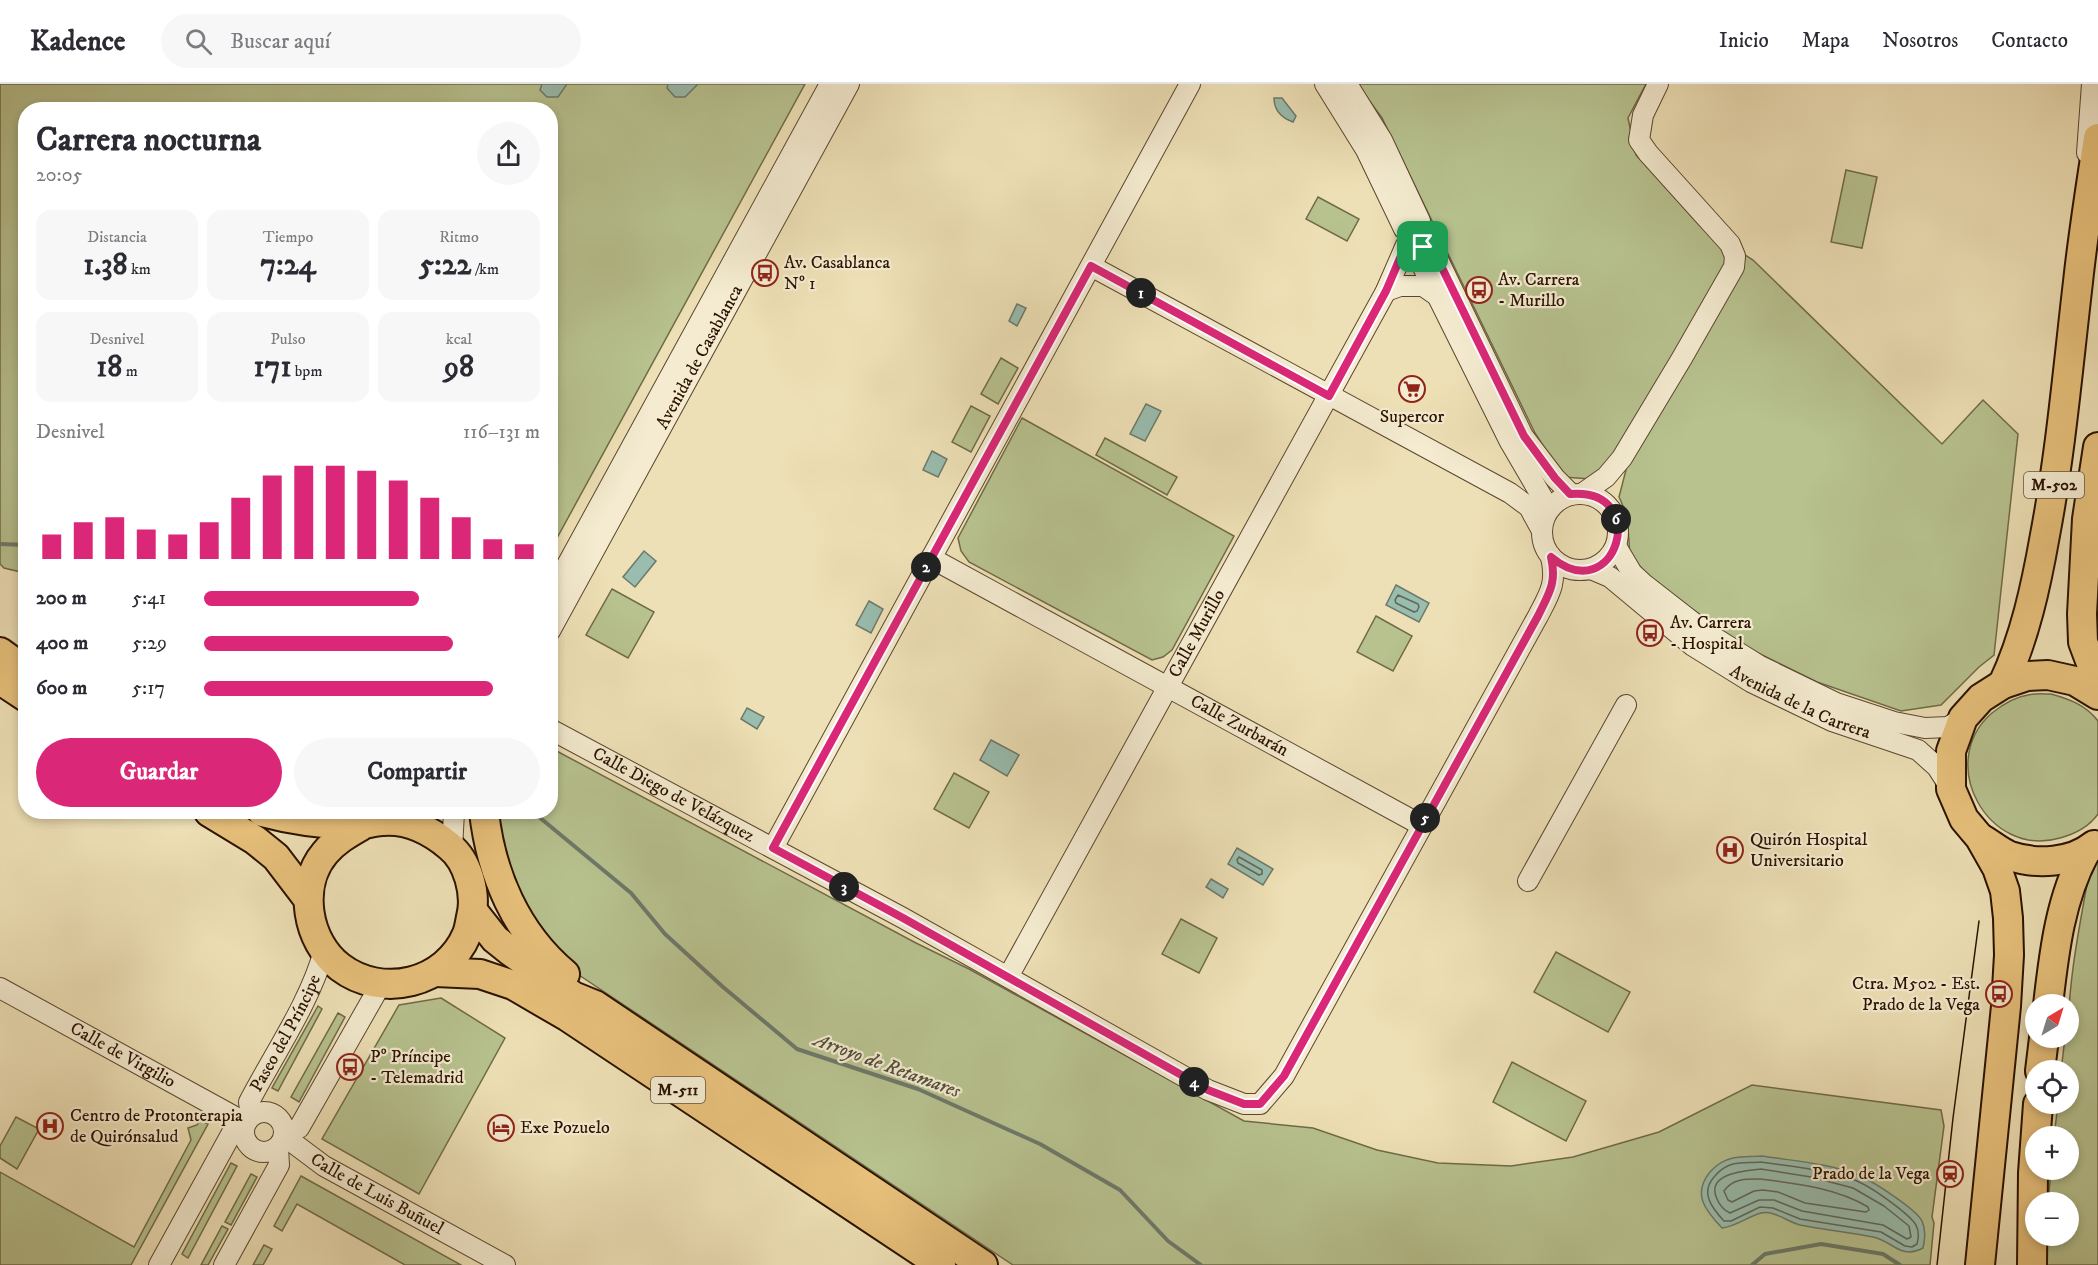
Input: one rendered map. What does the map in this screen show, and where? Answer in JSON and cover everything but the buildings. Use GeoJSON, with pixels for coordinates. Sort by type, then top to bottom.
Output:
{"type":"FeatureCollection","features":[{"type":"Feature","properties":{"kind":"highway","name":"M-502"},"geometry":{"type":"LineString","coordinates":[[2003,684],[2013,663],[2029,612],[2039,572],[2055,482],[2065,414],[2078,281],[2098,138]]}},
{"type":"Feature","properties":{"kind":"highway","name":"M-502"},"geometry":{"type":"LineString","coordinates":[[2098,447],[2087,519],[2082,614],[2083,642],[2098,682]]}},
{"type":"Feature","properties":{"kind":"highway"},"geometry":{"type":"LineString","coordinates":[[0,652],[18,665]]}},
{"type":"Feature","properties":{"kind":"highway"},"geometry":{"type":"LineString","coordinates":[[1982,1265],[2009,955],[2005,891],[1998,868],[1980,838],[1964,819],[1951,789],[1951,751],[1963,718],[1981,698],[2003,684],[2027,676],[2048,675],[2075,681],[2098,695]]}},
{"type":"Feature","properties":{"kind":"highway"},"geometry":{"type":"LineString","coordinates":[[0,680],[18,692]]}},
{"type":"Feature","properties":{"kind":"highway","name":"M-511"},"geometry":{"type":"LineString","coordinates":[[220,819],[255,840],[276,857],[308,899]]}},
{"type":"Feature","properties":{"kind":"highway","name":"M-511"},"geometry":{"type":"LineString","coordinates":[[294,819],[312,823],[361,826]]}},
{"type":"Feature","properties":{"kind":"highway","name":"M-511"},"geometry":{"type":"LineString","coordinates":[[392,819],[361,826],[340,838],[324,855],[313,876],[308,899],[315,935],[324,951],[340,967],[360,979],[381,984],[400,984],[418,980],[435,972],[454,956],[467,935],[473,911],[472,888],[465,867],[453,849],[414,819]]}},
{"type":"Feature","properties":{"kind":"highway"},"geometry":{"type":"LineString","coordinates":[[485,819],[493,860],[504,892],[522,926],[547,959],[580,986],[595,1005]]}},
{"type":"Feature","properties":{"kind":"highway"},"geometry":{"type":"LineString","coordinates":[[1980,838],[2009,855],[2038,862],[2063,860],[2092,846]]}},
{"type":"Feature","properties":{"kind":"highway"},"geometry":{"type":"LineString","coordinates":[[2049,994],[2054,954],[2068,891],[2075,871],[2092,846]]}},
{"type":"Feature","properties":{"kind":"highway","name":"M-511"},"geometry":{"type":"LineString","coordinates":[[473,911],[495,939],[573,996],[595,1005],[983,1265]]}},
{"type":"Feature","properties":{"kind":"highway","name":"M-511"},"geometry":{"type":"LineString","coordinates":[[435,972],[480,974],[513,985],[568,1017],[941,1265]]}},
{"type":"Feature","properties":{"kind":"highway"},"geometry":{"type":"LineString","coordinates":[[2023,1265],[2032,1180]]}},
{"type":"Feature","properties":{"kind":"highway"},"geometry":{"type":"LineString","coordinates":[[2032,1265],[2033,1180]]}},
{"type":"Feature","properties":{"kind":"street","name":"Avenida de Casablanca"},"geometry":{"type":"LineString","coordinates":[[558,581],[830,84]]}},
{"type":"Feature","properties":{"kind":"street","name":"Avenida de Casablanca"},"geometry":{"type":"LineString","coordinates":[[558,616],[849,84]]}},
{"type":"Feature","properties":{"kind":"street"},"geometry":{"type":"LineString","coordinates":[[773,848],[1190,84]]}},
{"type":"Feature","properties":{"kind":"street"},"geometry":{"type":"LineString","coordinates":[[1091,266],[1510,492],[1529,507],[1541,529],[1542,539],[1551,557],[1561,566],[1570,570],[1591,569],[1603,563],[1616,546],[1618,525],[1615,515],[1609,506],[1598,498],[1576,494],[1549,472],[1524,436],[1366,150],[1325,84]]}},
{"type":"Feature","properties":{"kind":"street"},"geometry":{"type":"LineString","coordinates":[[1347,84],[1382,140],[1415,237],[1440,298],[1510,442],[1549,509]]}},
{"type":"Feature","properties":{"kind":"street"},"geometry":{"type":"LineString","coordinates":[[1541,529],[1549,509],[1558,500],[1576,494],[1606,477],[1622,458],[1734,267],[1735,256],[1730,244],[1639,140],[1643,115],[1658,84]]}},
{"type":"Feature","properties":{"kind":"street"},"geometry":{"type":"LineString","coordinates":[[2078,281],[2092,84]]}},
{"type":"Feature","properties":{"kind":"street","name":"Calle Murillo"},"geometry":{"type":"LineString","coordinates":[[1008,977],[1415,237]]}},
{"type":"Feature","properties":{"kind":"street"},"geometry":{"type":"LineString","coordinates":[[1386,291],[1400,286],[1423,286],[1440,298]]}},
{"type":"Feature","properties":{"kind":"street"},"geometry":{"type":"LineString","coordinates":[[1609,506],[1622,458]]}},
{"type":"Feature","properties":{"kind":"street","name":"Avenida de la Carrera"},"geometry":{"type":"LineString","coordinates":[[1616,546],[1632,573],[1704,631],[1770,670],[1836,703],[1894,722],[1925,728],[1948,727],[1963,718]]}},
{"type":"Feature","properties":{"kind":"street","name":"Calle Diego de Velázquez"},"geometry":{"type":"LineString","coordinates":[[558,733],[773,848],[1208,1090],[1244,1104],[1260,1104],[1284,1076],[1552,588],[1554,572],[1551,557]]}},
{"type":"Feature","properties":{"kind":"street","name":"Calle Zurbarán"},"geometry":{"type":"LineString","coordinates":[[931,558],[1421,825]]}},
{"type":"Feature","properties":{"kind":"street","name":"Avenida de la Carrera"},"geometry":{"type":"LineString","coordinates":[[1591,569],[1610,578],[1693,646],[1751,682],[1832,721],[1918,750],[1937,767],[1951,789]]}},
{"type":"Feature","properties":{"kind":"street"},"geometry":{"type":"LineString","coordinates":[[1528,881],[1626,705]]}},
{"type":"Feature","properties":{"kind":"street"},"geometry":{"type":"LineString","coordinates":[[453,849],[454,819]]}},
{"type":"Feature","properties":{"kind":"street","name":"Paseo del Príncipe"},"geometry":{"type":"LineString","coordinates":[[247,1122],[249,1102],[308,993],[324,951]]}},
{"type":"Feature","properties":{"kind":"street"},"geometry":{"type":"LineString","coordinates":[[247,1122],[245,1138],[250,1147],[259,1152],[269,1152],[282,1139],[299,1128],[381,984]]}},
{"type":"Feature","properties":{"kind":"street","name":"Calle de Virgilio"},"geometry":{"type":"LineString","coordinates":[[0,988],[247,1122]]}},
{"type":"Feature","properties":{"kind":"street"},"geometry":{"type":"LineString","coordinates":[[159,1265],[234,1129],[260,1113],[269,1113],[277,1117],[283,1125],[279,1165],[225,1265]]}},
{"type":"Feature","properties":{"kind":"street","name":"Calle de Luis Buñuel"},"geometry":{"type":"LineString","coordinates":[[282,1139],[324,1166],[505,1265]]}},
{"type":"Feature","properties":{"kind":"green space"},"geometry":{"type":"Polygon","coordinates":[[[0,84],[805,84],[558,536],[558,102],[18,102],[18,571],[4,568],[0,564],[0,84]]]}},
{"type":"Feature","properties":{"kind":"green space"},"geometry":{"type":"Polygon","coordinates":[[[1357,84],[1646,84],[1628,118],[1636,155],[1700,226],[1753,260],[1942,444],[1983,400],[2018,434],[1994,655],[1941,705],[1901,711],[1817,682],[1746,647],[1654,582],[1630,555],[1627,515],[1619,497],[1627,466],[1591,479],[1563,477],[1535,433],[1382,118],[1357,84]]]}},
{"type":"Feature","properties":{"kind":"green space"},"geometry":{"type":"Polygon","coordinates":[[[1846,170],[1877,177],[1862,248],[1831,242],[1846,170]]]}},
{"type":"Feature","properties":{"kind":"green space"},"geometry":{"type":"Polygon","coordinates":[[[1318,197],[1359,219],[1347,241],[1306,219],[1318,197]]]}},
{"type":"Feature","properties":{"kind":"green space"},"geometry":{"type":"Polygon","coordinates":[[[1001,358],[1018,368],[998,404],[981,394],[1001,358]]]}},
{"type":"Feature","properties":{"kind":"green space"},"geometry":{"type":"Polygon","coordinates":[[[971,406],[990,416],[971,452],[952,442],[971,406]]]}},
{"type":"Feature","properties":{"kind":"green space"},"geometry":{"type":"Polygon","coordinates":[[[1022,418],[1234,536],[1172,650],[1163,657],[1152,660],[969,562],[961,551],[958,538],[1022,418]]]}},
{"type":"Feature","properties":{"kind":"green space"},"geometry":{"type":"Polygon","coordinates":[[[1105,438],[1177,477],[1167,495],[1096,455],[1105,438]]]}},
{"type":"Feature","properties":{"kind":"green space"},"geometry":{"type":"Polygon","coordinates":[[[612,589],[654,612],[628,658],[586,635],[612,589]]]}},
{"type":"Feature","properties":{"kind":"green space"},"geometry":{"type":"Polygon","coordinates":[[[1376,616],[1412,636],[1393,671],[1357,652],[1376,616]]]}},
{"type":"Feature","properties":{"kind":"green space"},"geometry":{"type":"Polygon","coordinates":[[[2051,694],[2077,703],[2098,721],[2098,814],[2086,826],[2071,834],[2060,838],[2034,841],[2011,834],[1992,821],[1978,802],[1969,780],[1968,756],[1976,733],[1996,710],[2023,696],[2051,694]]]}},
{"type":"Feature","properties":{"kind":"green space"},"geometry":{"type":"Polygon","coordinates":[[[558,752],[969,969],[1244,1121],[1313,1128],[1377,1150],[1438,1163],[1511,1166],[1573,1157],[1659,1132],[1752,1085],[1941,1110],[1944,1126],[1932,1217],[1934,1223],[1930,1265],[1013,1265],[567,967],[528,922],[492,819],[558,819],[558,752]]]}},
{"type":"Feature","properties":{"kind":"green space"},"geometry":{"type":"Polygon","coordinates":[[[954,773],[989,792],[969,828],[934,809],[954,773]]]}},
{"type":"Feature","properties":{"kind":"green space"},"geometry":{"type":"Polygon","coordinates":[[[2098,861],[2098,1265],[2045,1265],[2045,1246],[2079,1246],[2079,1192],[2049,1192],[2050,1180],[2079,1180],[2079,1126],[2055,1126],[2057,1114],[2079,1114],[2079,1060],[2062,1060],[2064,1048],[2079,1048],[2079,994],[2071,994],[2090,867],[2098,861]]]}},
{"type":"Feature","properties":{"kind":"green space"},"geometry":{"type":"Polygon","coordinates":[[[1181,919],[1217,938],[1199,973],[1162,954],[1181,919]]]}},
{"type":"Feature","properties":{"kind":"green space"},"geometry":{"type":"Polygon","coordinates":[[[1556,952],[1630,992],[1608,1032],[1534,992],[1556,952]]]}},
{"type":"Feature","properties":{"kind":"green space"},"geometry":{"type":"Polygon","coordinates":[[[441,998],[505,1038],[419,1194],[322,1139],[399,1005],[441,998]]]}},
{"type":"Feature","properties":{"kind":"green space"},"geometry":{"type":"Polygon","coordinates":[[[318,1006],[322,1009],[278,1091],[272,1088],[318,1006]]]}},
{"type":"Feature","properties":{"kind":"green space"},"geometry":{"type":"Polygon","coordinates":[[[338,1013],[345,1017],[299,1102],[291,1097],[338,1013]]]}},
{"type":"Feature","properties":{"kind":"green space"},"geometry":{"type":"Polygon","coordinates":[[[1512,1062],[1586,1101],[1566,1141],[1493,1102],[1512,1062]]]}},
{"type":"Feature","properties":{"kind":"green space"},"geometry":{"type":"Polygon","coordinates":[[[16,1117],[39,1129],[17,1169],[0,1158],[0,1146],[16,1117]]]}},
{"type":"Feature","properties":{"kind":"green space"},"geometry":{"type":"Polygon","coordinates":[[[200,1120],[208,1124],[131,1265],[0,1265],[0,1172],[134,1247],[191,1140],[188,1128],[197,1125],[200,1120]]]}},
{"type":"Feature","properties":{"kind":"green space"},"geometry":{"type":"Polygon","coordinates":[[[231,1163],[237,1166],[188,1258],[182,1254],[231,1163]]]}},
{"type":"Feature","properties":{"kind":"green space"},"geometry":{"type":"Polygon","coordinates":[[[251,1174],[257,1177],[231,1225],[225,1222],[251,1174]]]}},
{"type":"Feature","properties":{"kind":"green space"},"geometry":{"type":"Polygon","coordinates":[[[301,1176],[461,1265],[405,1265],[297,1204],[282,1231],[274,1226],[301,1176]]]}},
{"type":"Feature","properties":{"kind":"green space"},"geometry":{"type":"Polygon","coordinates":[[[222,1226],[228,1229],[208,1265],[201,1265],[222,1226]]]}},
{"type":"Feature","properties":{"kind":"green space"},"geometry":{"type":"Polygon","coordinates":[[[264,1245],[272,1249],[263,1265],[253,1265],[264,1245]]]}},
{"type":"Feature","properties":{"kind":"water"},"geometry":{"type":"Polygon","coordinates":[[[542,84],[567,84],[558,97],[547,97],[540,90],[542,84]]]}},
{"type":"Feature","properties":{"kind":"water"},"geometry":{"type":"Polygon","coordinates":[[[668,84],[698,84],[685,97],[675,97],[667,88],[668,84]]]}},
{"type":"Feature","properties":{"kind":"water"},"geometry":{"type":"Polygon","coordinates":[[[1274,98],[1282,98],[1296,116],[1293,122],[1279,113],[1274,98]]]}},
{"type":"Feature","properties":{"kind":"water"},"geometry":{"type":"Polygon","coordinates":[[[1017,304],[1026,308],[1017,326],[1009,321],[1017,304]]]}},
{"type":"Feature","properties":{"kind":"water"},"geometry":{"type":"Polygon","coordinates":[[[1146,404],[1161,411],[1145,441],[1130,434],[1146,404]]]}},
{"type":"Feature","properties":{"kind":"water"},"geometry":{"type":"Polygon","coordinates":[[[932,451],[947,459],[938,477],[923,470],[932,451]]]}},
{"type":"Feature","properties":{"kind":"water"},"geometry":{"type":"Polygon","coordinates":[[[644,551],[656,561],[635,587],[623,577],[644,551]]]}},
{"type":"Feature","properties":{"kind":"water"},"geometry":{"type":"Polygon","coordinates":[[[1396,585],[1429,603],[1419,622],[1386,605],[1396,585]]]}},
{"type":"Feature","properties":{"kind":"water"},"geometry":{"type":"Polygon","coordinates":[[[869,601],[883,609],[871,633],[856,625],[869,601]]]}},
{"type":"Feature","properties":{"kind":"water"},"geometry":{"type":"Polygon","coordinates":[[[747,708],[764,717],[757,729],[741,719],[747,708]]]}},
{"type":"Feature","properties":{"kind":"water"},"geometry":{"type":"Polygon","coordinates":[[[991,740],[1019,755],[1007,776],[980,760],[991,740]]]}},
{"type":"Feature","properties":{"kind":"water"},"geometry":{"type":"Polygon","coordinates":[[[1237,848],[1273,869],[1263,885],[1228,864],[1237,848]]]}},
{"type":"Feature","properties":{"kind":"water"},"geometry":{"type":"Polygon","coordinates":[[[1211,879],[1228,889],[1223,898],[1206,887],[1211,879]]]}},
{"type":"Feature","properties":{"kind":"water"},"geometry":{"type":"Polygon","coordinates":[[[1762,1156],[1835,1168],[1858,1175],[1873,1183],[1903,1202],[1922,1221],[1925,1237],[1923,1248],[1908,1252],[1902,1251],[1873,1237],[1800,1225],[1766,1213],[1722,1228],[1710,1215],[1703,1201],[1701,1195],[1705,1180],[1715,1167],[1726,1160],[1762,1156]]]}},
{"type":"Feature","properties":{"kind":"waterway","name":"Arroyo de Retamares"},"geometry":{"type":"LineString","coordinates":[[0,544],[18,545]]}},
{"type":"Feature","properties":{"kind":"waterway","name":"Arroyo de Retamares"},"geometry":{"type":"LineString","coordinates":[[541,819],[631,893],[665,934],[723,987],[797,1049],[918,1089],[1040,1144],[1120,1190],[1168,1241],[1201,1265]]}},
{"type":"Feature","properties":{"kind":"waterway","name":"Arroyo de Retamares"},"geometry":{"type":"LineString","coordinates":[[1752,1265],[1765,1254],[1821,1244],[1883,1254],[1900,1265]]}},
{"type":"Feature","properties":{"kind":"tram line"},"geometry":{"type":"LineString","coordinates":[[1937,1265],[1953,1118],[1979,921]]}},
{"type":"Feature","properties":{"kind":"place","name":"Av. Casablanca Nº 1"},"geometry":{"type":"Point","coordinates":[765,273]}},
{"type":"Feature","properties":{"kind":"place","name":"Av. Carrera - Murillo"},"geometry":{"type":"Point","coordinates":[1479,290]}},
{"type":"Feature","properties":{"kind":"place","name":"Supercor"},"geometry":{"type":"Point","coordinates":[1412,389]}},
{"type":"Feature","properties":{"kind":"place","name":"Av. Carrera - Hospital"},"geometry":{"type":"Point","coordinates":[1650,633]}},
{"type":"Feature","properties":{"kind":"place","name":"Quirón Hospital Universitario"},"geometry":{"type":"Point","coordinates":[1730,850]}},
{"type":"Feature","properties":{"kind":"place","name":"Ctra. M502 - Est. Prado de la Vega"},"geometry":{"type":"Point","coordinates":[1999,994]}},
{"type":"Feature","properties":{"kind":"place","name":"Pº Príncipe - Telemadrid"},"geometry":{"type":"Point","coordinates":[350,1067]}},
{"type":"Feature","properties":{"kind":"place","name":"Centro de Protonterapia de Quirónsalud"},"geometry":{"type":"Point","coordinates":[50,1126]}},
{"type":"Feature","properties":{"kind":"place","name":"Exe Pozuelo"},"geometry":{"type":"Point","coordinates":[501,1128]}},
{"type":"Feature","properties":{"kind":"place","name":"Prado de la Vega"},"geometry":{"type":"Point","coordinates":[1950,1174]}},
{"type":"Feature","properties":{"kind":"route"},"geometry":{"type":"LineString","coordinates":[[1429,241],[1524,436],[1538,458],[1570,494],[1582,493],[1598,498],[1609,506],[1618,525],[1618,537],[1610,556],[1603,563],[1591,569],[1570,570],[1551,557],[1554,572],[1552,588],[1538,616],[1284,1076],[1260,1104],[1244,1104],[1208,1090],[903,918],[773,848],[1091,266],[1329,396],[1386,291],[1406,244],[1414,249],[1423,247],[1429,241]]}}]}
